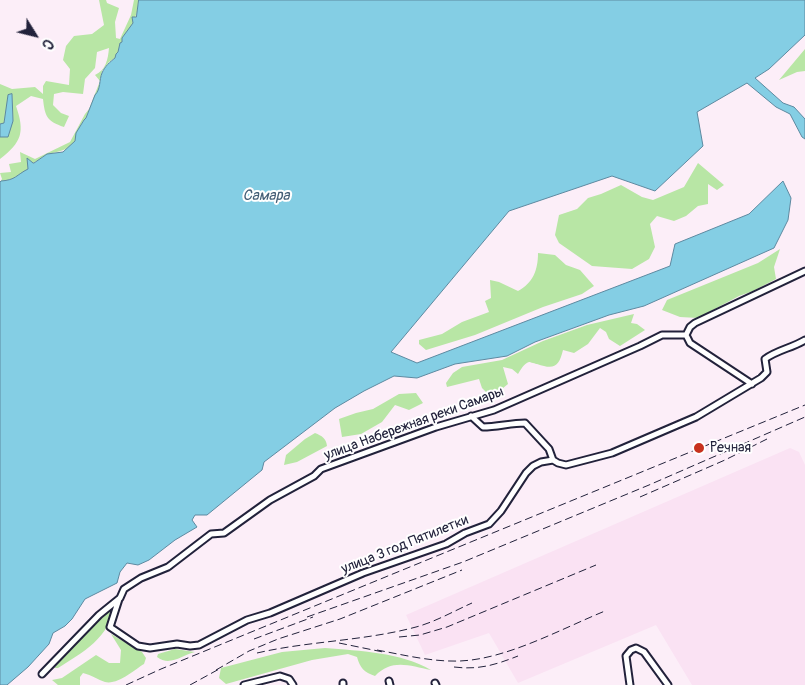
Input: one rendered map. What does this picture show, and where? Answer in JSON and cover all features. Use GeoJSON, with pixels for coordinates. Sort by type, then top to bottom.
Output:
{"type":"FeatureCollection","features":[{"type":"Feature","properties":{"kind":"street"},"geometry":{"type":"LineString","coordinates":[[752,384],[690,343],[686,335],[690,327],[695,323],[805,271]]}},
{"type":"Feature","properties":{"kind":"street","name":"улица Набережная реки Самары"},"geometry":{"type":"LineString","coordinates":[[42,674],[99,615],[120,598],[124,589],[141,578],[168,567],[211,534],[224,533],[270,500],[314,476],[321,469],[362,453],[494,410],[662,335],[686,335]]}},
{"type":"Feature","properties":{"kind":"street","name":"улица 3 год Пятилетки"},"geometry":{"type":"LineString","coordinates":[[120,598],[110,627],[138,646],[150,648],[177,644],[199,645],[247,620],[270,613],[363,573],[446,544],[466,533],[489,524],[501,511],[533,466],[553,460],[566,465],[612,453],[696,417],[752,384],[766,372],[764,359],[773,353],[791,348],[805,340]]}},
{"type":"Feature","properties":{"kind":"street"},"geometry":{"type":"LineString","coordinates":[[471,416],[483,427],[525,423],[549,449],[553,460]]}},
{"type":"Feature","properties":{"kind":"street"},"geometry":{"type":"LineString","coordinates":[[630,685],[626,656],[631,650],[636,648],[644,652],[668,685]]}},
{"type":"Feature","properties":{"kind":"street"},"geometry":{"type":"LineString","coordinates":[[244,685],[280,676],[289,679],[293,685]]}},
{"type":"Feature","properties":{"kind":"shaded area"},"geometry":{"type":"Polygon","coordinates":[[[790,448],[799,452],[805,465],[805,685],[692,685],[656,625],[518,683],[489,633],[425,655],[406,615],[790,448]]]}},
{"type":"Feature","properties":{"kind":"green space"},"geometry":{"type":"Polygon","coordinates":[[[99,0],[106,0],[107,3],[119,8],[115,22],[116,38],[120,39],[131,15],[134,0],[139,0],[132,26],[122,38],[123,42],[115,58],[102,71],[98,93],[95,95],[86,118],[80,127],[76,140],[65,149],[46,155],[33,163],[28,160],[28,169],[22,174],[0,182],[2,179],[0,173],[11,172],[9,164],[21,162],[20,152],[35,159],[70,142],[89,109],[100,81],[95,75],[104,67],[109,48],[97,52],[95,68],[85,79],[83,94],[63,92],[54,94],[53,105],[61,113],[69,116],[64,127],[48,118],[43,99],[31,96],[16,106],[21,130],[20,136],[13,147],[0,159],[0,137],[13,121],[12,94],[4,123],[0,124],[0,84],[12,89],[35,87],[43,94],[43,86],[46,81],[69,85],[70,69],[63,60],[66,46],[74,36],[92,34],[104,25],[99,0]]]}},
{"type":"Feature","properties":{"kind":"green space"},"geometry":{"type":"Polygon","coordinates":[[[805,49],[805,71],[797,72],[779,80],[805,49]]]}},
{"type":"Feature","properties":{"kind":"green space"},"geometry":{"type":"Polygon","coordinates":[[[698,163],[724,185],[717,190],[708,184],[708,204],[698,206],[686,216],[674,221],[657,216],[650,224],[655,247],[649,259],[632,269],[592,266],[559,243],[555,235],[559,215],[577,209],[588,198],[621,185],[642,197],[653,200],[684,187],[698,163]]]}},
{"type":"Feature","properties":{"kind":"green space"},"geometry":{"type":"Polygon","coordinates":[[[780,249],[774,267],[776,279],[753,291],[739,296],[698,318],[680,317],[662,310],[667,300],[758,263],[780,249]]]}},
{"type":"Feature","properties":{"kind":"green space"},"geometry":{"type":"Polygon","coordinates":[[[538,253],[555,255],[566,265],[580,270],[594,286],[582,294],[543,307],[475,335],[426,350],[419,344],[419,340],[442,334],[462,322],[489,312],[485,301],[491,298],[490,280],[518,291],[523,288],[534,275],[538,253]]]}},
{"type":"Feature","properties":{"kind":"green space"},"geometry":{"type":"Polygon","coordinates":[[[634,314],[631,323],[637,324],[645,330],[620,346],[609,339],[606,332],[600,328],[588,344],[574,353],[563,350],[560,360],[555,366],[548,367],[529,362],[524,365],[518,374],[512,369],[503,367],[508,384],[497,393],[486,392],[482,388],[479,379],[447,387],[446,383],[453,373],[462,367],[502,360],[543,341],[587,325],[634,314]]]}},
{"type":"Feature","properties":{"kind":"green space"},"geometry":{"type":"Polygon","coordinates":[[[416,393],[423,403],[409,410],[395,405],[382,422],[361,434],[342,437],[339,419],[373,409],[399,394],[416,393]]]}},
{"type":"Feature","properties":{"kind":"green space"},"geometry":{"type":"Polygon","coordinates":[[[315,433],[326,441],[327,446],[297,462],[284,465],[286,455],[315,433]]]}},
{"type":"Feature","properties":{"kind":"green space"},"geometry":{"type":"Polygon","coordinates":[[[114,605],[112,616],[107,626],[94,643],[58,668],[54,668],[96,621],[114,605]]]}},
{"type":"Feature","properties":{"kind":"green space"},"geometry":{"type":"Polygon","coordinates":[[[111,634],[142,652],[146,658],[144,664],[120,679],[110,682],[102,681],[83,673],[80,677],[80,685],[58,685],[52,680],[62,678],[96,655],[109,663],[120,663],[121,650],[111,634]]]}},
{"type":"Feature","properties":{"kind":"green space"},"geometry":{"type":"Polygon","coordinates":[[[325,648],[393,656],[406,659],[431,670],[409,665],[395,665],[381,670],[375,676],[363,669],[357,657],[348,654],[312,660],[226,684],[219,678],[221,668],[282,652],[325,648]]]}},
{"type":"Feature","properties":{"kind":"green space"},"geometry":{"type":"Polygon","coordinates":[[[175,649],[195,652],[171,661],[162,660],[157,657],[158,654],[175,649]]]}},
{"type":"Feature","properties":{"kind":"water","name":"Самара"},"geometry":{"type":"Polygon","coordinates":[[[139,0],[805,0],[805,35],[769,69],[755,78],[783,103],[794,107],[805,119],[805,139],[802,137],[790,114],[776,107],[747,83],[697,112],[703,146],[655,191],[612,176],[509,211],[391,352],[417,363],[670,266],[675,244],[749,214],[783,181],[791,198],[788,220],[774,248],[644,306],[609,315],[535,342],[507,356],[455,364],[417,378],[394,376],[335,408],[264,462],[262,470],[207,515],[195,515],[192,520],[197,527],[175,540],[149,560],[138,565],[127,563],[120,572],[117,583],[85,599],[72,619],[53,633],[49,644],[28,667],[7,685],[0,685],[0,182],[13,178],[28,169],[27,158],[34,163],[47,154],[63,152],[75,141],[76,133],[86,118],[98,90],[103,71],[115,58],[122,38],[133,23],[132,17],[136,17],[139,0]]]}},
{"type":"Feature","properties":{"kind":"water"},"geometry":{"type":"Polygon","coordinates":[[[12,94],[13,121],[8,137],[0,137],[0,124],[4,123],[8,95],[12,94]]]}},
{"type":"Feature","properties":{"kind":"railway"},"geometry":{"type":"LineString","coordinates":[[126,685],[805,405]]}},
{"type":"Feature","properties":{"kind":"railway"},"geometry":{"type":"LineString","coordinates":[[307,617],[463,562],[649,485],[805,417]]}},
{"type":"Feature","properties":{"kind":"railway"},"geometry":{"type":"LineString","coordinates":[[640,497],[725,460],[767,439]]}},
{"type":"Feature","properties":{"kind":"railway"},"geometry":{"type":"LineString","coordinates":[[399,637],[420,635],[447,627],[596,565]]}},
{"type":"Feature","properties":{"kind":"railway"},"geometry":{"type":"LineString","coordinates":[[216,670],[249,651],[278,639],[340,619],[462,570]]}},
{"type":"Feature","properties":{"kind":"railway"},"geometry":{"type":"LineString","coordinates":[[257,653],[396,632],[430,622],[472,603]]}},
{"type":"Feature","properties":{"kind":"railway"},"geometry":{"type":"LineString","coordinates":[[377,650],[439,660],[460,661],[478,659],[534,642],[605,611]]}},
{"type":"Feature","properties":{"kind":"railway"},"geometry":{"type":"LineString","coordinates":[[254,639],[313,617]]}},
{"type":"Feature","properties":{"kind":"railway"},"geometry":{"type":"LineString","coordinates":[[339,643],[383,652]]}},
{"type":"Feature","properties":{"kind":"railway"},"geometry":{"type":"LineString","coordinates":[[454,667],[471,668],[487,666],[518,656]]}},
{"type":"Feature","properties":{"kind":"railway"},"geometry":{"type":"LineString","coordinates":[[190,685],[221,668]]}},
{"type":"Feature","properties":{"kind":"place","name":"Речная"},"geometry":{"type":"Point","coordinates":[699,448]}}]}
